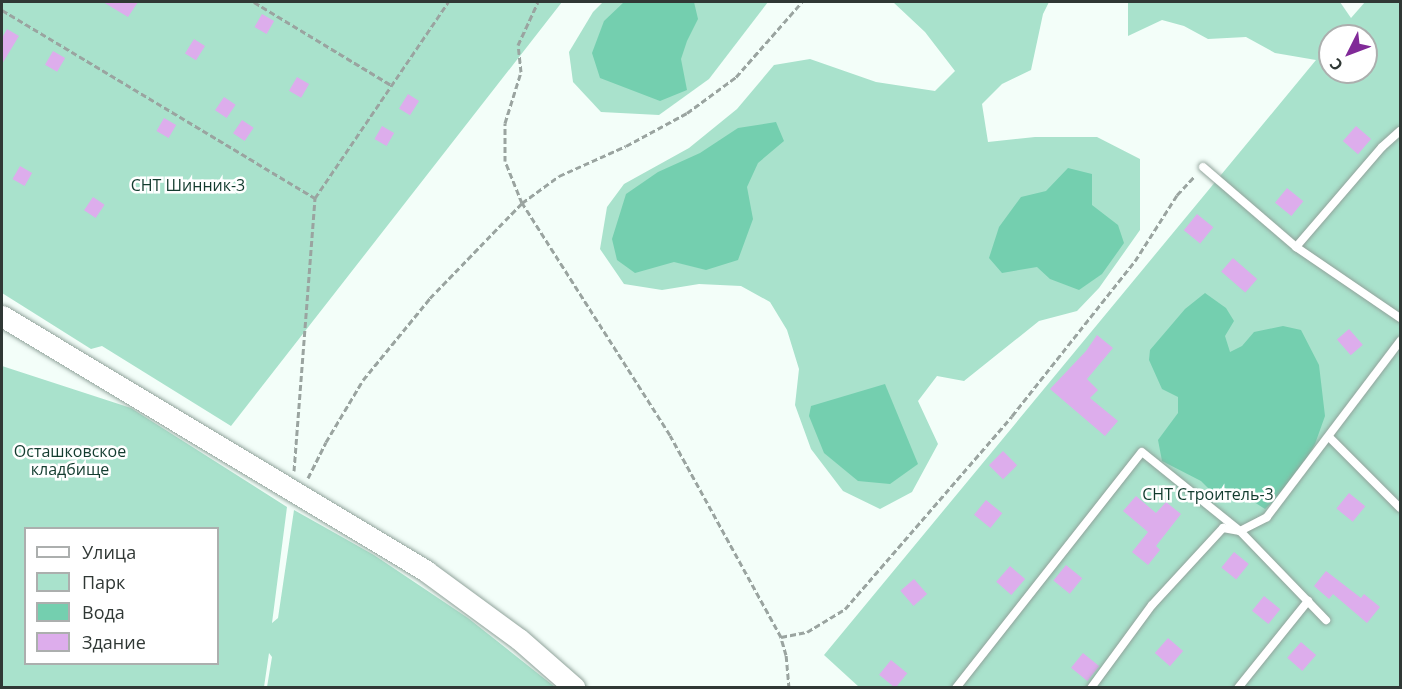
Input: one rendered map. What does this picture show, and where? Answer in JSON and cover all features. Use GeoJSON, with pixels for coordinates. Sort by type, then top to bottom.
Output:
{"type":"FeatureCollection","features":[{"type":"Feature","properties":{"kind":"street"},"geometry":{"type":"LineString","coordinates":[[2,316],[426,571],[469,600],[575,687]]}},
{"type":"Feature","properties":{"kind":"lane"},"geometry":{"type":"LineString","coordinates":[[1296,247],[1382,147],[1401,131]]}},
{"type":"Feature","properties":{"kind":"lane"},"geometry":{"type":"LineString","coordinates":[[1203,167],[1296,247],[1399,315]]}},
{"type":"Feature","properties":{"kind":"lane"},"geometry":{"type":"LineString","coordinates":[[1091,687],[1152,605],[1223,528],[1240,531],[1267,517],[1401,341]]}},
{"type":"Feature","properties":{"kind":"lane"},"geometry":{"type":"LineString","coordinates":[[1329,437],[1401,508]]}},
{"type":"Feature","properties":{"kind":"lane"},"geometry":{"type":"LineString","coordinates":[[956,687],[1142,452],[1240,531],[1326,620]]}},
{"type":"Feature","properties":{"kind":"lane"},"geometry":{"type":"LineString","coordinates":[[1238,687],[1308,601]]}},
{"type":"Feature","properties":{"kind":"path"},"geometry":{"type":"LineString","coordinates":[[254,2],[391,85]]}},
{"type":"Feature","properties":{"kind":"path"},"geometry":{"type":"LineString","coordinates":[[296,494],[315,198],[448,2]]}},
{"type":"Feature","properties":{"kind":"path"},"geometry":{"type":"LineString","coordinates":[[538,2],[518,45],[521,72],[505,123],[505,161],[522,203],[670,435],[781,638],[786,655],[789,687]]}},
{"type":"Feature","properties":{"kind":"path"},"geometry":{"type":"LineString","coordinates":[[296,494],[363,380],[430,298],[522,203],[559,176],[626,146],[687,113],[736,77],[802,2]]}},
{"type":"Feature","properties":{"kind":"path"},"geometry":{"type":"LineString","coordinates":[[2,10],[315,198]]}},
{"type":"Feature","properties":{"kind":"path"},"geometry":{"type":"LineString","coordinates":[[781,638],[807,632],[845,609],[1012,416],[1135,261],[1178,195],[1203,167]]}},
{"type":"Feature","properties":{"kind":"green space","name":"СНТ Шинник-3"},"geometry":{"type":"Polygon","coordinates":[[[2,2],[562,2],[231,426],[102,346],[91,349],[2,293],[2,2]]]}},
{"type":"Feature","properties":{"kind":"green space"},"geometry":{"type":"Polygon","coordinates":[[[603,2],[768,2],[709,79],[659,115],[601,112],[573,82],[569,52],[593,12],[603,2]]]}},
{"type":"Feature","properties":{"kind":"green space"},"geometry":{"type":"Polygon","coordinates":[[[893,2],[1049,2],[1043,14],[1031,70],[1002,84],[982,104],[988,142],[1035,137],[1097,137],[1140,159],[1140,230],[1099,288],[1077,311],[1039,321],[964,381],[937,376],[918,401],[938,444],[912,492],[880,509],[843,491],[811,449],[795,405],[799,369],[787,330],[770,302],[741,286],[699,284],[662,290],[624,284],[600,249],[607,207],[624,184],[689,148],[737,109],[774,65],[810,59],[876,82],[935,91],[955,71],[925,32],[893,2]]]}},
{"type":"Feature","properties":{"kind":"green space","name":"СНТ Строитель-3"},"geometry":{"type":"Polygon","coordinates":[[[1128,2],[1340,2],[1351,18],[1365,2],[1400,2],[1400,687],[859,687],[824,655],[1316,60],[1275,53],[1246,37],[1208,39],[1184,26],[1162,20],[1128,36],[1128,2]]]}},
{"type":"Feature","properties":{"kind":"green space","name":"Осташковское кладбище"},"geometry":{"type":"Polygon","coordinates":[[[2,366],[131,408],[287,507],[272,623],[278,618],[294,510],[374,555],[468,618],[555,687],[267,687],[272,657],[269,653],[264,687],[2,687],[2,366]]]}},
{"type":"Feature","properties":{"kind":"water"},"geometry":{"type":"Polygon","coordinates":[[[624,2],[694,2],[698,19],[681,59],[687,90],[660,101],[600,78],[592,53],[604,21],[624,2]]]}},
{"type":"Feature","properties":{"kind":"water"},"geometry":{"type":"Polygon","coordinates":[[[776,122],[784,141],[758,163],[747,187],[753,219],[738,260],[706,270],[674,262],[635,273],[617,260],[612,239],[626,194],[658,172],[700,153],[738,128],[776,122]]]}},
{"type":"Feature","properties":{"kind":"water"},"geometry":{"type":"Polygon","coordinates":[[[1068,168],[1092,174],[1092,205],[1118,225],[1124,243],[1102,274],[1079,290],[1050,279],[1037,267],[1002,273],[989,258],[999,227],[1021,197],[1046,191],[1068,168]]]}},
{"type":"Feature","properties":{"kind":"water"},"geometry":{"type":"Polygon","coordinates":[[[1205,293],[1226,308],[1234,321],[1225,336],[1230,352],[1242,346],[1254,332],[1283,326],[1301,330],[1319,365],[1325,416],[1315,444],[1292,483],[1265,509],[1240,493],[1219,499],[1201,481],[1162,461],[1158,440],[1178,413],[1178,397],[1162,389],[1149,360],[1150,350],[1185,309],[1205,293]]]}},
{"type":"Feature","properties":{"kind":"water"},"geometry":{"type":"Polygon","coordinates":[[[885,384],[918,464],[890,484],[858,481],[824,453],[809,416],[811,406],[885,384]]]}},
{"type":"Feature","properties":{"kind":"building"},"geometry":{"type":"Polygon","coordinates":[[[103,2],[138,2],[128,17],[103,2]]]}},
{"type":"Feature","properties":{"kind":"building"},"geometry":{"type":"Polygon","coordinates":[[[262,14],[274,21],[267,34],[254,27],[262,14]]]}},
{"type":"Feature","properties":{"kind":"building"},"geometry":{"type":"Polygon","coordinates":[[[7,29],[19,36],[2,64],[2,38],[7,29]]]}},
{"type":"Feature","properties":{"kind":"building"},"geometry":{"type":"Polygon","coordinates":[[[194,39],[205,46],[196,60],[185,53],[194,39]]]}},
{"type":"Feature","properties":{"kind":"building"},"geometry":{"type":"Polygon","coordinates":[[[53,51],[65,58],[57,72],[45,65],[53,51]]]}},
{"type":"Feature","properties":{"kind":"building"},"geometry":{"type":"Polygon","coordinates":[[[297,77],[309,84],[301,98],[289,91],[297,77]]]}},
{"type":"Feature","properties":{"kind":"building"},"geometry":{"type":"Polygon","coordinates":[[[408,94],[419,101],[410,115],[399,108],[408,94]]]}},
{"type":"Feature","properties":{"kind":"building"},"geometry":{"type":"Polygon","coordinates":[[[224,97],[236,105],[227,118],[215,110],[224,97]]]}},
{"type":"Feature","properties":{"kind":"building"},"geometry":{"type":"Polygon","coordinates":[[[164,118],[176,125],[169,138],[156,131],[164,118]]]}},
{"type":"Feature","properties":{"kind":"building"},"geometry":{"type":"Polygon","coordinates":[[[242,120],[254,128],[245,141],[233,133],[242,120]]]}},
{"type":"Feature","properties":{"kind":"building"},"geometry":{"type":"Polygon","coordinates":[[[382,126],[394,133],[387,146],[374,139],[382,126]]]}},
{"type":"Feature","properties":{"kind":"building"},"geometry":{"type":"Polygon","coordinates":[[[1356,126],[1371,139],[1358,154],[1343,141],[1356,126]]]}},
{"type":"Feature","properties":{"kind":"building"},"geometry":{"type":"Polygon","coordinates":[[[20,166],[32,173],[25,186],[12,179],[20,166]]]}},
{"type":"Feature","properties":{"kind":"building"},"geometry":{"type":"Polygon","coordinates":[[[1287,188],[1303,201],[1291,216],[1275,203],[1287,188]]]}},
{"type":"Feature","properties":{"kind":"building"},"geometry":{"type":"Polygon","coordinates":[[[93,197],[105,205],[96,218],[84,210],[93,197]]]}},
{"type":"Feature","properties":{"kind":"building"},"geometry":{"type":"Polygon","coordinates":[[[1197,214],[1213,227],[1200,244],[1184,230],[1197,214]]]}},
{"type":"Feature","properties":{"kind":"building"},"geometry":{"type":"Polygon","coordinates":[[[1233,258],[1257,279],[1245,293],[1221,272],[1233,258]]]}},
{"type":"Feature","properties":{"kind":"building"},"geometry":{"type":"Polygon","coordinates":[[[1349,329],[1363,345],[1351,355],[1337,339],[1349,329]]]}},
{"type":"Feature","properties":{"kind":"building"},"geometry":{"type":"Polygon","coordinates":[[[1097,335],[1113,348],[1087,379],[1098,390],[1090,398],[1118,421],[1105,436],[1050,389],[1086,351],[1097,335]]]}},
{"type":"Feature","properties":{"kind":"building"},"geometry":{"type":"Polygon","coordinates":[[[1003,451],[1017,465],[1003,479],[989,465],[1003,451]]]}},
{"type":"Feature","properties":{"kind":"building"},"geometry":{"type":"Polygon","coordinates":[[[1349,493],[1365,506],[1353,522],[1336,509],[1349,493]]]}},
{"type":"Feature","properties":{"kind":"building"},"geometry":{"type":"Polygon","coordinates":[[[1136,496],[1156,513],[1166,502],[1181,514],[1156,546],[1160,550],[1148,565],[1132,552],[1148,532],[1123,511],[1136,496]]]}},
{"type":"Feature","properties":{"kind":"building"},"geometry":{"type":"Polygon","coordinates":[[[986,500],[1002,513],[990,528],[974,515],[986,500]]]}},
{"type":"Feature","properties":{"kind":"building"},"geometry":{"type":"Polygon","coordinates":[[[1234,552],[1249,564],[1236,580],[1221,568],[1234,552]]]}},
{"type":"Feature","properties":{"kind":"building"},"geometry":{"type":"Polygon","coordinates":[[[1066,565],[1082,578],[1070,594],[1053,581],[1066,565]]]}},
{"type":"Feature","properties":{"kind":"building"},"geometry":{"type":"Polygon","coordinates":[[[1010,566],[1025,579],[1011,595],[996,582],[1010,566]]]}},
{"type":"Feature","properties":{"kind":"building"},"geometry":{"type":"Polygon","coordinates":[[[1326,571],[1361,598],[1364,594],[1380,607],[1367,623],[1333,594],[1329,599],[1314,586],[1326,571]]]}},
{"type":"Feature","properties":{"kind":"building"},"geometry":{"type":"Polygon","coordinates":[[[914,579],[927,594],[914,606],[900,591],[914,579]]]}},
{"type":"Feature","properties":{"kind":"building"},"geometry":{"type":"Polygon","coordinates":[[[1264,596],[1280,609],[1268,624],[1252,611],[1264,596]]]}},
{"type":"Feature","properties":{"kind":"building"},"geometry":{"type":"Polygon","coordinates":[[[1168,638],[1183,651],[1170,666],[1155,653],[1168,638]]]}},
{"type":"Feature","properties":{"kind":"building"},"geometry":{"type":"Polygon","coordinates":[[[1301,642],[1316,655],[1302,671],[1287,658],[1301,642]]]}},
{"type":"Feature","properties":{"kind":"building"},"geometry":{"type":"Polygon","coordinates":[[[1083,653],[1099,666],[1087,681],[1071,668],[1083,653]]]}},
{"type":"Feature","properties":{"kind":"building"},"geometry":{"type":"Polygon","coordinates":[[[891,660],[907,673],[895,688],[879,675],[891,660]]]}}]}
